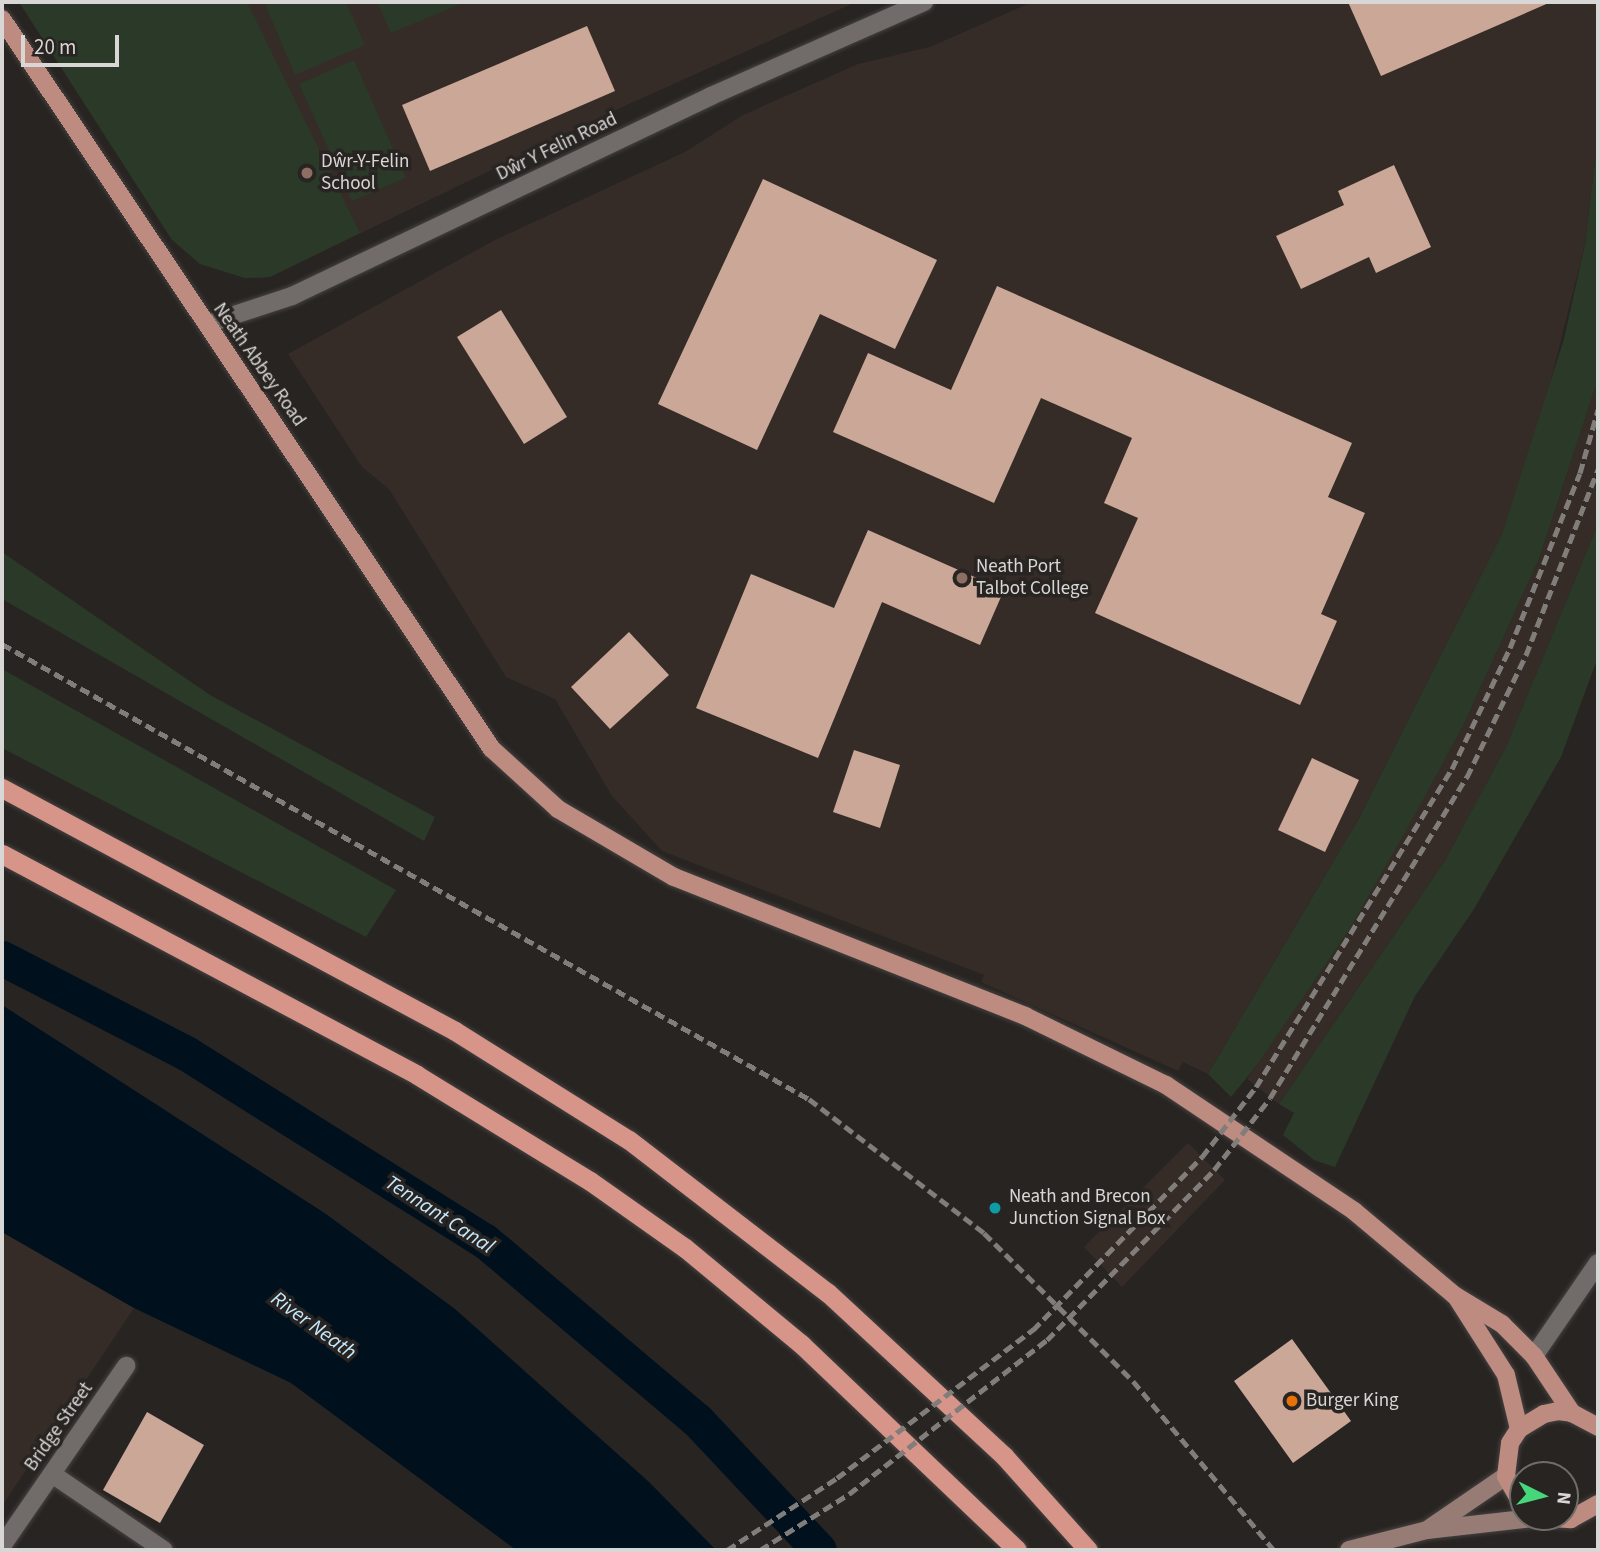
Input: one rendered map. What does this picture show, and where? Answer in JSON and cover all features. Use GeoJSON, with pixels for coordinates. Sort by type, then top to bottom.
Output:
{"type":"FeatureCollection","features":[{"type":"Feature","properties":{"kind":"highway"},"geometry":{"type":"LineString","coordinates":[[2,788],[455,1031],[629,1140],[828,1293],[1004,1456],[1088,1550]]}},
{"type":"Feature","properties":{"kind":"highway"},"geometry":{"type":"LineString","coordinates":[[2,854],[417,1075],[590,1181],[685,1248],[801,1344],[1017,1550]]}},
{"type":"Feature","properties":{"kind":"main road","name":"Neath Abbey Road"},"geometry":{"type":"LineString","coordinates":[[2,19],[170,276],[206,324],[492,749],[558,809],[674,877],[1025,1016],[1166,1085],[1354,1211],[1454,1295]]}},
{"type":"Feature","properties":{"kind":"main road"},"geometry":{"type":"LineString","coordinates":[[1454,1295],[1502,1324],[1534,1356],[1573,1413],[1598,1427]]}},
{"type":"Feature","properties":{"kind":"main road"},"geometry":{"type":"LineString","coordinates":[[1454,1295],[1506,1375],[1520,1429]]}},
{"type":"Feature","properties":{"kind":"main road"},"geometry":{"type":"LineString","coordinates":[[1509,1481],[1506,1476],[1506,1459],[1520,1429],[1544,1414],[1573,1413]]}},
{"type":"Feature","properties":{"kind":"main road"},"geometry":{"type":"LineString","coordinates":[[1427,1530],[1506,1476]]}},
{"type":"Feature","properties":{"kind":"main road"},"geometry":{"type":"LineString","coordinates":[[1579,1515],[1598,1505]]}},
{"type":"Feature","properties":{"kind":"main road"},"geometry":{"type":"LineString","coordinates":[[1349,1550],[1427,1530],[1509,1521]]}},
{"type":"Feature","properties":{"kind":"street","name":"Dŵr Y Felin Road"},"geometry":{"type":"LineString","coordinates":[[206,324],[292,296],[711,96],[924,2]]}},
{"type":"Feature","properties":{"kind":"street"},"geometry":{"type":"LineString","coordinates":[[1534,1356],[1598,1263]]}},
{"type":"Feature","properties":{"kind":"street","name":"Bridge Street"},"geometry":{"type":"LineString","coordinates":[[2,1546],[127,1366]]}},
{"type":"Feature","properties":{"kind":"street"},"geometry":{"type":"LineString","coordinates":[[52,1474],[164,1550]]}},
{"type":"Feature","properties":{"kind":"shaded area","name":"Dŵr-Y-Felin School"},"geometry":{"type":"Polygon","coordinates":[[[19,2],[856,2],[609,113],[270,277],[245,278],[200,264],[172,240],[19,2]]]}},
{"type":"Feature","properties":{"kind":"shaded area","name":"Neath Port Talbot College"},"geometry":{"type":"Polygon","coordinates":[[[1032,2],[1598,2],[1598,137],[1585,244],[1541,420],[1502,534],[1358,820],[1208,1074],[1183,1062],[1178,1071],[981,982],[984,975],[662,851],[612,796],[555,699],[506,677],[389,489],[362,467],[288,354],[495,240],[685,152],[743,115],[858,64],[930,47],[1032,2]]]}},
{"type":"Feature","properties":{"kind":"shaded area"},"geometry":{"type":"Polygon","coordinates":[[[1598,379],[1598,524],[1506,747],[1444,862],[1279,1104],[1247,1079],[1349,930],[1464,724],[1539,559],[1598,379]]]}},
{"type":"Feature","properties":{"kind":"shaded area"},"geometry":{"type":"Polygon","coordinates":[[[1188,1143],[1225,1180],[1122,1287],[1084,1247],[1188,1143]]]}},
{"type":"Feature","properties":{"kind":"shaded area"},"geometry":{"type":"Polygon","coordinates":[[[2,1232],[134,1308],[2,1506],[2,1232]]]}},
{"type":"Feature","properties":{"kind":"green space"},"geometry":{"type":"Polygon","coordinates":[[[19,2],[247,2],[360,233],[270,277],[245,278],[200,264],[172,240],[19,2]]]}},
{"type":"Feature","properties":{"kind":"green space"},"geometry":{"type":"Polygon","coordinates":[[[264,2],[346,2],[365,45],[295,75],[264,2]]]}},
{"type":"Feature","properties":{"kind":"green space"},"geometry":{"type":"Polygon","coordinates":[[[377,2],[460,2],[461,4],[391,33],[377,2]]]}},
{"type":"Feature","properties":{"kind":"green space"},"geometry":{"type":"Polygon","coordinates":[[[354,60],[406,178],[352,201],[299,84],[354,60]]]}},
{"type":"Feature","properties":{"kind":"green space"},"geometry":{"type":"Polygon","coordinates":[[[1598,137],[1598,379],[1539,559],[1464,724],[1407,829],[1349,930],[1257,1065],[1231,1097],[1208,1074],[1358,820],[1502,534],[1564,339],[1585,244],[1598,137]]]}},
{"type":"Feature","properties":{"kind":"green space"},"geometry":{"type":"Polygon","coordinates":[[[1598,524],[1598,657],[1561,757],[1474,909],[1415,996],[1335,1167],[1314,1160],[1283,1135],[1294,1113],[1279,1104],[1444,862],[1506,747],[1598,524]]]}},
{"type":"Feature","properties":{"kind":"green space"},"geometry":{"type":"Polygon","coordinates":[[[2,552],[210,695],[435,817],[424,841],[2,599],[2,552]]]}},
{"type":"Feature","properties":{"kind":"green space"},"geometry":{"type":"Polygon","coordinates":[[[2,669],[396,890],[366,937],[2,748],[2,669]]]}},
{"type":"Feature","properties":{"kind":"water","name":"River Neath"},"geometry":{"type":"Polygon","coordinates":[[[2,1005],[326,1214],[455,1309],[649,1482],[716,1550],[516,1550],[291,1383],[134,1308],[2,1232],[2,1005]]]}},
{"type":"Feature","properties":{"kind":"building"},"geometry":{"type":"Polygon","coordinates":[[[1348,2],[1551,2],[1381,76],[1348,2]]]}},
{"type":"Feature","properties":{"kind":"building"},"geometry":{"type":"Polygon","coordinates":[[[587,26],[615,91],[430,171],[402,105],[587,26]]]}},
{"type":"Feature","properties":{"kind":"building"},"geometry":{"type":"Polygon","coordinates":[[[1394,165],[1431,247],[1376,273],[1369,257],[1301,289],[1276,236],[1344,205],[1338,191],[1394,165]]]}},
{"type":"Feature","properties":{"kind":"building"},"geometry":{"type":"Polygon","coordinates":[[[763,179],[937,260],[895,349],[820,314],[757,450],[658,404],[763,179]]]}},
{"type":"Feature","properties":{"kind":"building"},"geometry":{"type":"Polygon","coordinates":[[[997,286],[1352,443],[1328,497],[1365,513],[1321,614],[1337,621],[1300,705],[1095,613],[1138,518],[1104,503],[1132,438],[1041,398],[994,503],[833,432],[868,353],[951,390],[997,286]]]}},
{"type":"Feature","properties":{"kind":"building"},"geometry":{"type":"Polygon","coordinates":[[[501,310],[567,417],[524,444],[457,337],[501,310]]]}},
{"type":"Feature","properties":{"kind":"building"},"geometry":{"type":"Polygon","coordinates":[[[868,530],[1004,590],[980,645],[882,602],[818,758],[696,708],[751,574],[834,608],[868,530]]]}},
{"type":"Feature","properties":{"kind":"building"},"geometry":{"type":"Polygon","coordinates":[[[629,632],[669,675],[610,729],[571,687],[629,632]]]}},
{"type":"Feature","properties":{"kind":"building"},"geometry":{"type":"Polygon","coordinates":[[[854,750],[900,765],[880,828],[833,812],[854,750]]]}},
{"type":"Feature","properties":{"kind":"building"},"geometry":{"type":"Polygon","coordinates":[[[1312,758],[1359,780],[1325,852],[1278,830],[1312,758]]]}},
{"type":"Feature","properties":{"kind":"building","name":"Burger King"},"geometry":{"type":"Polygon","coordinates":[[[1292,1339],[1351,1421],[1293,1463],[1234,1381],[1292,1339]]]}},
{"type":"Feature","properties":{"kind":"building"},"geometry":{"type":"Polygon","coordinates":[[[147,1412],[204,1445],[160,1523],[103,1490],[147,1412]]]}},
{"type":"Feature","properties":{"kind":"waterway","name":"Tennant Canal"},"geometry":{"type":"LineString","coordinates":[[2,958],[186,1053],[485,1241],[697,1420],[819,1550]]}},
{"type":"Feature","properties":{"kind":"railway"},"geometry":{"type":"LineString","coordinates":[[727,1550],[837,1478],[1033,1330],[1202,1157],[1256,1087],[1452,769],[1510,648],[1580,473],[1598,410]]}},
{"type":"Feature","properties":{"kind":"railway"},"geometry":{"type":"LineString","coordinates":[[760,1550],[849,1494],[1047,1340],[1214,1170],[1270,1098],[1467,777],[1526,655],[1598,469]]}},
{"type":"Feature","properties":{"kind":"railway"},"geometry":{"type":"LineString","coordinates":[[2,644],[809,1099],[984,1233],[1133,1381],[1274,1550]]}},
{"type":"Feature","properties":{"kind":"place","name":"Dŵr-Y-Felin School"},"geometry":{"type":"Point","coordinates":[307,173]}},
{"type":"Feature","properties":{"kind":"place","name":"Neath Port Talbot College"},"geometry":{"type":"Point","coordinates":[962,578]}},
{"type":"Feature","properties":{"kind":"place","name":"Neath and Brecon Junction Signal Box"},"geometry":{"type":"Point","coordinates":[995,1208]}},
{"type":"Feature","properties":{"kind":"place","name":"Burger King"},"geometry":{"type":"Point","coordinates":[1292,1401]}}]}
